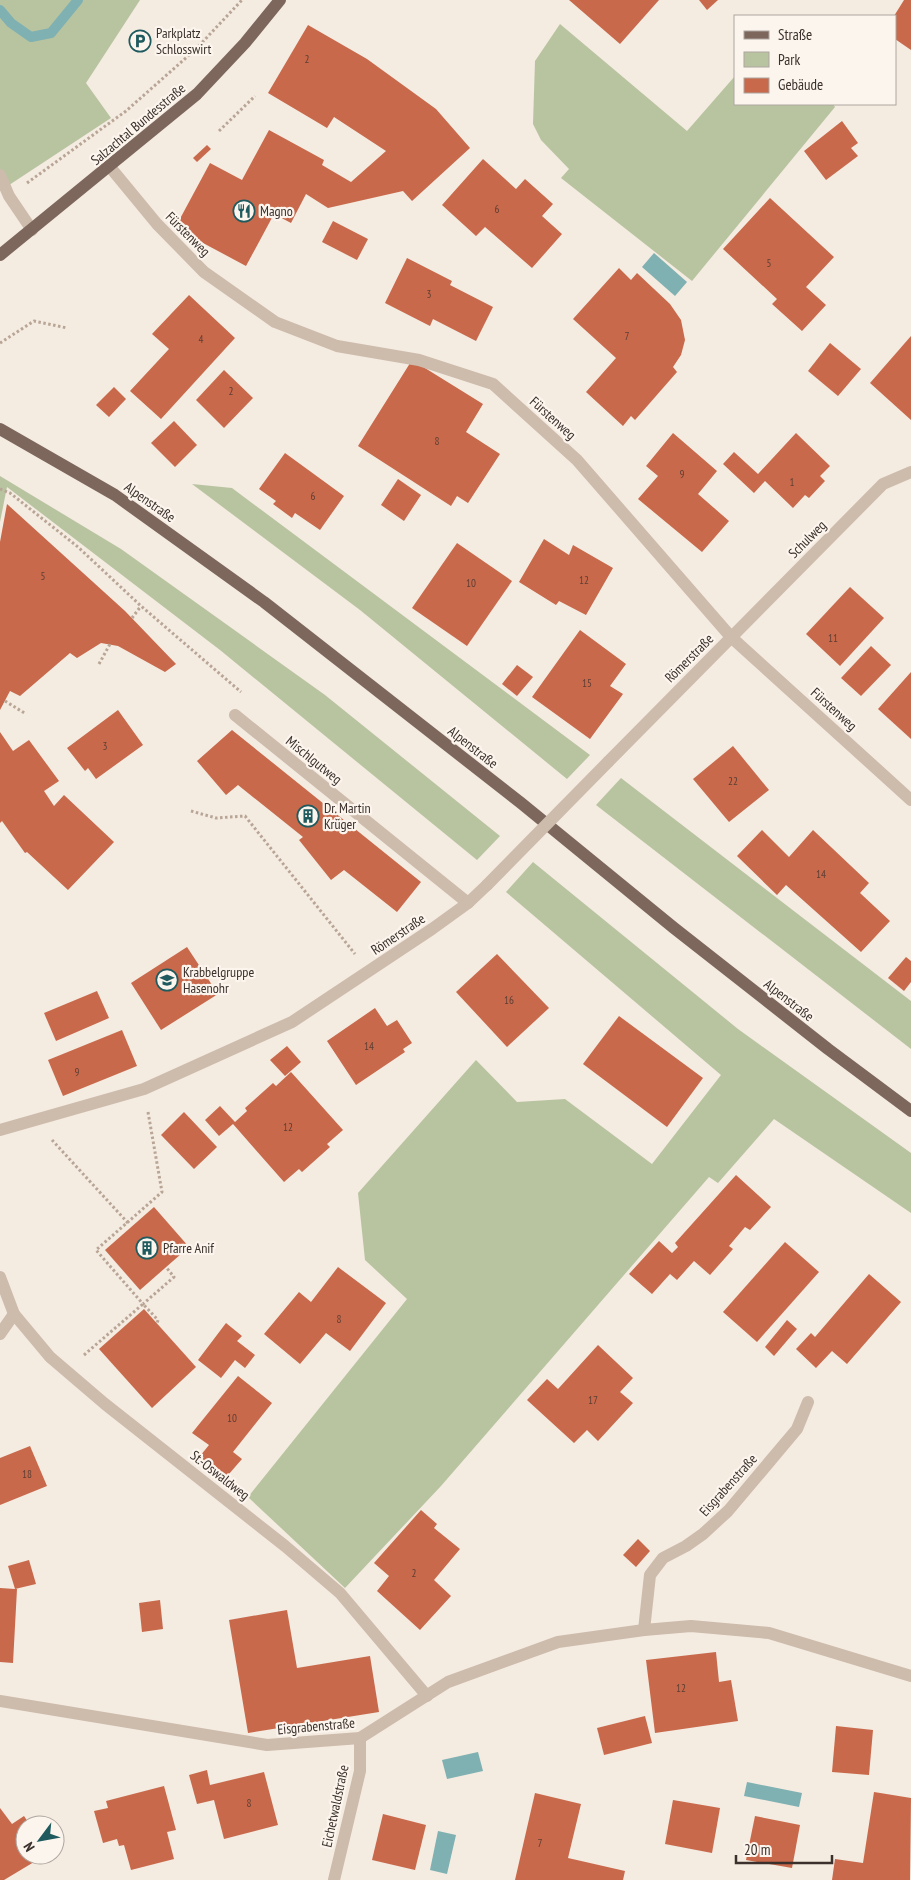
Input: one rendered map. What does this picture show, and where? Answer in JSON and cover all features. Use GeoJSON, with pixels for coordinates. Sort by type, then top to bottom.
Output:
{"type":"FeatureCollection","features":[{"type":"Feature","properties":{"kind":"main road","name":"Salzachtal Bundesstraße"},"geometry":{"type":"LineString","coordinates":[[0,255],[197,94],[245,43],[280,0]]}},
{"type":"Feature","properties":{"kind":"main road","name":"Alpenstraße"},"geometry":{"type":"LineString","coordinates":[[0,429],[114,495],[264,602],[521,803],[681,934],[828,1049],[911,1110]]}},
{"type":"Feature","properties":{"kind":"street","name":"Fürstenweg"},"geometry":{"type":"LineString","coordinates":[[110,167],[157,224],[204,272],[275,322],[336,346],[419,360],[493,384],[577,460],[731,637],[911,800]]}},
{"type":"Feature","properties":{"kind":"street"},"geometry":{"type":"LineString","coordinates":[[0,175],[8,196],[32,230]]}},
{"type":"Feature","properties":{"kind":"street","name":"Schulweg"},"geometry":{"type":"LineString","coordinates":[[731,637],[883,484],[911,472]]}},
{"type":"Feature","properties":{"kind":"street","name":"Römerstraße"},"geometry":{"type":"LineString","coordinates":[[0,1130],[144,1089],[292,1022],[369,971],[468,903],[731,637]]}},
{"type":"Feature","properties":{"kind":"street","name":"Mischlgutweg"},"geometry":{"type":"LineString","coordinates":[[235,716],[468,903]]}},
{"type":"Feature","properties":{"kind":"street","name":"St.-Oswaldweg"},"geometry":{"type":"LineString","coordinates":[[0,1277],[14,1314],[50,1357],[106,1404],[285,1546],[340,1593],[427,1696]]}},
{"type":"Feature","properties":{"kind":"street"},"geometry":{"type":"LineString","coordinates":[[0,1334],[14,1314]]}},
{"type":"Feature","properties":{"kind":"street","name":"Eisgrabenstraße"},"geometry":{"type":"LineString","coordinates":[[644,1630],[650,1575],[663,1558],[704,1534],[728,1511],[797,1429],[808,1402]]}},
{"type":"Feature","properties":{"kind":"street","name":"Eisgrabenstraße"},"geometry":{"type":"LineString","coordinates":[[0,1701],[267,1745],[360,1738],[448,1682],[558,1642],[644,1630],[691,1626],[769,1633],[911,1676]]}},
{"type":"Feature","properties":{"kind":"street","name":"Eichetwaldstraße"},"geometry":{"type":"LineString","coordinates":[[334,1880],[360,1771],[360,1738]]}},
{"type":"Feature","properties":{"kind":"path"},"geometry":{"type":"LineString","coordinates":[[8,196],[126,111],[196,49],[242,0]]}},
{"type":"Feature","properties":{"kind":"path"},"geometry":{"type":"LineString","coordinates":[[219,131],[254,96]]}},
{"type":"Feature","properties":{"kind":"path"},"geometry":{"type":"LineString","coordinates":[[0,343],[34,321],[67,328]]}},
{"type":"Feature","properties":{"kind":"path"},"geometry":{"type":"LineString","coordinates":[[0,489],[10,493],[78,547],[141,606],[242,693],[235,716]]}},
{"type":"Feature","properties":{"kind":"path"},"geometry":{"type":"LineString","coordinates":[[132,618],[141,606]]}},
{"type":"Feature","properties":{"kind":"path"},"geometry":{"type":"LineString","coordinates":[[99,664],[110,644]]}},
{"type":"Feature","properties":{"kind":"path"},"geometry":{"type":"LineString","coordinates":[[5,700],[26,714]]}},
{"type":"Feature","properties":{"kind":"path"},"geometry":{"type":"LineString","coordinates":[[191,811],[216,818],[245,816],[369,971]]}},
{"type":"Feature","properties":{"kind":"path"},"geometry":{"type":"LineString","coordinates":[[144,1089],[162,1192],[96,1250],[158,1320],[157,1324]]}},
{"type":"Feature","properties":{"kind":"path"},"geometry":{"type":"LineString","coordinates":[[43,1118],[48,1135],[128,1223]]}},
{"type":"Feature","properties":{"kind":"path"},"geometry":{"type":"LineString","coordinates":[[66,1370],[174,1277],[166,1267]]}},
{"type":"Feature","properties":{"kind":"green space"},"geometry":{"type":"Polygon","coordinates":[[[0,0],[140,0],[86,83],[111,118],[0,191],[0,0]]]}},
{"type":"Feature","properties":{"kind":"green space"},"geometry":{"type":"Polygon","coordinates":[[[560,24],[687,131],[734,77],[734,105],[834,105],[835,107],[692,281],[561,178],[569,169],[541,140],[533,124],[535,61],[560,24]]]}},
{"type":"Feature","properties":{"kind":"green space"},"geometry":{"type":"Polygon","coordinates":[[[0,476],[121,549],[325,695],[500,836],[477,860],[220,650],[7,487],[0,522],[0,476]]]}},
{"type":"Feature","properties":{"kind":"green space"},"geometry":{"type":"Polygon","coordinates":[[[192,484],[232,488],[590,755],[567,779],[360,610],[192,484]]]}},
{"type":"Feature","properties":{"kind":"green space"},"geometry":{"type":"Polygon","coordinates":[[[621,778],[911,1001],[911,1049],[596,805],[621,778]]]}},
{"type":"Feature","properties":{"kind":"green space"},"geometry":{"type":"Polygon","coordinates":[[[533,862],[738,1029],[911,1153],[911,1213],[774,1119],[718,1183],[709,1177],[441,1486],[345,1588],[248,1497],[407,1299],[365,1260],[358,1193],[476,1060],[517,1102],[565,1099],[652,1164],[721,1075],[506,892],[533,862]]]}},
{"type":"Feature","properties":{"kind":"water"},"geometry":{"type":"Polygon","coordinates":[[[654,253],[687,282],[675,296],[642,267],[654,253]]]}},
{"type":"Feature","properties":{"kind":"water"},"geometry":{"type":"Polygon","coordinates":[[[478,1752],[483,1771],[447,1779],[442,1760],[478,1752]]]}},
{"type":"Feature","properties":{"kind":"water"},"geometry":{"type":"Polygon","coordinates":[[[747,1782],[802,1793],[799,1807],[744,1796],[747,1782]]]}},
{"type":"Feature","properties":{"kind":"water"},"geometry":{"type":"Polygon","coordinates":[[[438,1831],[456,1835],[447,1874],[430,1870],[438,1831]]]}},
{"type":"Feature","properties":{"kind":"building"},"geometry":{"type":"Polygon","coordinates":[[[569,0],[659,0],[620,44],[569,0]]]}},
{"type":"Feature","properties":{"kind":"building"},"geometry":{"type":"Polygon","coordinates":[[[699,0],[718,0],[707,10],[699,0]]]}},
{"type":"Feature","properties":{"kind":"building"},"geometry":{"type":"Polygon","coordinates":[[[904,0],[911,0],[911,50],[896,40],[895,15],[904,0]]]}},
{"type":"Feature","properties":{"kind":"building"},"geometry":{"type":"Polygon","coordinates":[[[308,25],[367,59],[436,109],[470,148],[412,201],[403,191],[328,208],[306,194],[291,223],[274,214],[246,266],[175,228],[210,163],[242,180],[269,130],[324,160],[322,165],[351,182],[386,151],[334,117],[327,128],[268,93],[308,25]]]}},
{"type":"Feature","properties":{"kind":"building"},"geometry":{"type":"Polygon","coordinates":[[[842,121],[858,143],[851,148],[858,156],[826,180],[804,151],[842,121]]]}},
{"type":"Feature","properties":{"kind":"building"},"geometry":{"type":"Polygon","coordinates":[[[207,145],[211,149],[197,162],[193,158],[207,145]]]}},
{"type":"Feature","properties":{"kind":"building"},"geometry":{"type":"Polygon","coordinates":[[[483,159],[516,189],[525,179],[553,204],[542,216],[562,234],[532,268],[485,227],[476,236],[442,205],[483,159]]]}},
{"type":"Feature","properties":{"kind":"building"},"geometry":{"type":"Polygon","coordinates":[[[770,198],[834,257],[806,287],[826,305],[802,331],[772,304],[777,299],[723,249],[770,198]]]}},
{"type":"Feature","properties":{"kind":"building"},"geometry":{"type":"Polygon","coordinates":[[[333,221],[368,239],[357,260],[322,242],[333,221]]]}},
{"type":"Feature","properties":{"kind":"building"},"geometry":{"type":"Polygon","coordinates":[[[407,258],[452,281],[450,285],[493,307],[476,341],[433,319],[430,326],[385,303],[407,258]]]}},
{"type":"Feature","properties":{"kind":"building"},"geometry":{"type":"Polygon","coordinates":[[[619,268],[631,280],[637,273],[670,304],[681,320],[685,340],[681,355],[673,367],[677,372],[635,420],[631,416],[623,426],[586,392],[616,358],[573,319],[619,268]]]}},
{"type":"Feature","properties":{"kind":"building"},"geometry":{"type":"Polygon","coordinates":[[[189,295],[235,338],[161,419],[130,391],[169,349],[152,334],[189,295]]]}},
{"type":"Feature","properties":{"kind":"building"},"geometry":{"type":"Polygon","coordinates":[[[911,336],[911,420],[870,383],[911,336]]]}},
{"type":"Feature","properties":{"kind":"building"},"geometry":{"type":"Polygon","coordinates":[[[830,343],[861,369],[838,396],[808,371],[830,343]]]}},
{"type":"Feature","properties":{"kind":"building"},"geometry":{"type":"Polygon","coordinates":[[[412,360],[483,404],[466,432],[500,454],[468,503],[457,496],[451,506],[358,446],[412,360]]]}},
{"type":"Feature","properties":{"kind":"building"},"geometry":{"type":"Polygon","coordinates":[[[224,370],[253,398],[224,428],[196,400],[224,370]]]}},
{"type":"Feature","properties":{"kind":"building"},"geometry":{"type":"Polygon","coordinates":[[[114,387],[126,399],[109,417],[96,405],[114,387]]]}},
{"type":"Feature","properties":{"kind":"building"},"geometry":{"type":"Polygon","coordinates":[[[174,421],[197,445],[175,467],[151,443],[174,421]]]}},
{"type":"Feature","properties":{"kind":"building"},"geometry":{"type":"Polygon","coordinates":[[[673,433],[717,471],[698,494],[729,521],[702,552],[638,499],[658,476],[646,466],[673,433]]]}},
{"type":"Feature","properties":{"kind":"building"},"geometry":{"type":"Polygon","coordinates":[[[796,433],[830,466],[820,476],[825,481],[809,498],[805,495],[793,508],[765,481],[754,493],[723,464],[734,452],[758,474],[796,433]]]}},
{"type":"Feature","properties":{"kind":"building"},"geometry":{"type":"Polygon","coordinates":[[[285,453],[344,496],[320,530],[295,513],[292,518],[273,504],[276,501],[259,489],[285,453]]]}},
{"type":"Feature","properties":{"kind":"building"},"geometry":{"type":"Polygon","coordinates":[[[398,479],[421,495],[404,521],[381,505],[398,479]]]}},
{"type":"Feature","properties":{"kind":"building"},"geometry":{"type":"Polygon","coordinates":[[[7,504],[125,611],[176,664],[165,672],[118,646],[101,643],[77,658],[70,653],[20,696],[10,691],[0,710],[0,542],[7,504]]]}},
{"type":"Feature","properties":{"kind":"building"},"geometry":{"type":"Polygon","coordinates":[[[544,539],[569,555],[573,545],[613,568],[586,615],[559,601],[556,605],[519,582],[544,539]]]}},
{"type":"Feature","properties":{"kind":"building"},"geometry":{"type":"Polygon","coordinates":[[[457,543],[512,581],[467,646],[412,608],[457,543]]]}},
{"type":"Feature","properties":{"kind":"building"},"geometry":{"type":"Polygon","coordinates":[[[850,587],[884,618],[840,666],[806,634],[850,587]]]}},
{"type":"Feature","properties":{"kind":"building"},"geometry":{"type":"Polygon","coordinates":[[[580,630],[626,664],[610,686],[623,694],[590,739],[532,697],[580,630]]]}},
{"type":"Feature","properties":{"kind":"building"},"geometry":{"type":"Polygon","coordinates":[[[871,646],[891,665],[861,696],[841,678],[871,646]]]}},
{"type":"Feature","properties":{"kind":"building"},"geometry":{"type":"Polygon","coordinates":[[[517,665],[533,677],[517,696],[502,684],[517,665]]]}},
{"type":"Feature","properties":{"kind":"building"},"geometry":{"type":"Polygon","coordinates":[[[911,672],[911,739],[878,709],[911,672]]]}},
{"type":"Feature","properties":{"kind":"building"},"geometry":{"type":"Polygon","coordinates":[[[118,710],[143,745],[96,779],[88,768],[85,771],[67,748],[118,710]]]}},
{"type":"Feature","properties":{"kind":"building","name":"Dr. Martin Krüger"},"geometry":{"type":"Polygon","coordinates":[[[232,730],[421,882],[397,912],[344,870],[331,880],[299,840],[303,837],[238,785],[226,795],[197,761],[232,730]]]}},
{"type":"Feature","properties":{"kind":"building"},"geometry":{"type":"Polygon","coordinates":[[[0,732],[13,751],[29,740],[59,781],[44,791],[54,806],[64,795],[114,842],[68,890],[27,852],[25,853],[2,821],[0,823],[0,732]]]}},
{"type":"Feature","properties":{"kind":"building"},"geometry":{"type":"Polygon","coordinates":[[[733,746],[769,790],[729,822],[693,779],[733,746]]]}},
{"type":"Feature","properties":{"kind":"building"},"geometry":{"type":"Polygon","coordinates":[[[762,830],[789,857],[813,830],[869,883],[860,893],[890,921],[861,952],[786,885],[777,895],[737,856],[762,830]]]}},
{"type":"Feature","properties":{"kind":"building"},"geometry":{"type":"Polygon","coordinates":[[[187,947],[218,994],[161,1030],[131,983],[187,947]]]}},
{"type":"Feature","properties":{"kind":"building"},"geometry":{"type":"Polygon","coordinates":[[[497,954],[549,1008],[507,1047],[456,992],[497,954]]]}},
{"type":"Feature","properties":{"kind":"building"},"geometry":{"type":"Polygon","coordinates":[[[906,957],[911,961],[911,982],[904,991],[888,978],[906,957]]]}},
{"type":"Feature","properties":{"kind":"building"},"geometry":{"type":"Polygon","coordinates":[[[97,991],[109,1018],[56,1041],[44,1013],[97,991]]]}},
{"type":"Feature","properties":{"kind":"building"},"geometry":{"type":"Polygon","coordinates":[[[375,1008],[387,1026],[397,1020],[412,1043],[403,1049],[405,1052],[356,1085],[327,1041],[375,1008]]]}},
{"type":"Feature","properties":{"kind":"building"},"geometry":{"type":"Polygon","coordinates":[[[619,1016],[703,1078],[667,1127],[583,1064],[619,1016]]]}},
{"type":"Feature","properties":{"kind":"building"},"geometry":{"type":"Polygon","coordinates":[[[122,1030],[137,1066],[63,1096],[48,1060],[122,1030]]]}},
{"type":"Feature","properties":{"kind":"building"},"geometry":{"type":"Polygon","coordinates":[[[287,1046],[301,1062],[285,1076],[270,1060],[287,1046]]]}},
{"type":"Feature","properties":{"kind":"building"},"geometry":{"type":"Polygon","coordinates":[[[291,1072],[343,1130],[327,1144],[330,1147],[302,1172],[299,1169],[284,1182],[233,1124],[219,1136],[205,1120],[220,1106],[235,1122],[247,1111],[245,1108],[273,1083],[276,1086],[291,1072]]]}},
{"type":"Feature","properties":{"kind":"building"},"geometry":{"type":"Polygon","coordinates":[[[184,1112],[217,1147],[194,1169],[161,1135],[184,1112]]]}},
{"type":"Feature","properties":{"kind":"building"},"geometry":{"type":"Polygon","coordinates":[[[736,1175],[771,1207],[750,1230],[745,1227],[729,1246],[733,1249],[710,1275],[694,1261],[677,1280],[670,1274],[652,1294],[629,1274],[659,1241],[672,1253],[678,1247],[675,1243],[736,1175]]]}},
{"type":"Feature","properties":{"kind":"building","name":"Pfarre Anif"},"geometry":{"type":"Polygon","coordinates":[[[154,1207],[189,1247],[140,1290],[105,1250],[154,1207]]]}},
{"type":"Feature","properties":{"kind":"building"},"geometry":{"type":"Polygon","coordinates":[[[785,1242],[819,1272],[757,1342],[723,1312],[785,1242]]]}},
{"type":"Feature","properties":{"kind":"building"},"geometry":{"type":"Polygon","coordinates":[[[338,1267],[386,1303],[350,1351],[326,1333],[300,1364],[264,1334],[299,1292],[311,1302],[338,1267]]]}},
{"type":"Feature","properties":{"kind":"building"},"geometry":{"type":"Polygon","coordinates":[[[869,1274],[901,1302],[847,1364],[832,1351],[816,1368],[796,1349],[811,1333],[815,1337],[869,1274]]]}},
{"type":"Feature","properties":{"kind":"building"},"geometry":{"type":"Polygon","coordinates":[[[144,1309],[196,1367],[152,1408],[99,1349],[144,1309]]]}},
{"type":"Feature","properties":{"kind":"building"},"geometry":{"type":"Polygon","coordinates":[[[787,1320],[797,1329],[774,1356],[765,1347],[787,1320]]]}},
{"type":"Feature","properties":{"kind":"building"},"geometry":{"type":"Polygon","coordinates":[[[226,1323],[242,1336],[237,1341],[255,1355],[245,1368],[235,1360],[221,1378],[198,1360],[226,1323]]]}},
{"type":"Feature","properties":{"kind":"building"},"geometry":{"type":"Polygon","coordinates":[[[598,1345],[633,1378],[620,1392],[633,1403],[598,1441],[587,1430],[574,1443],[527,1400],[547,1379],[558,1389],[598,1345]]]}},
{"type":"Feature","properties":{"kind":"building"},"geometry":{"type":"Polygon","coordinates":[[[238,1376],[272,1403],[233,1452],[242,1459],[222,1482],[196,1461],[209,1445],[192,1433],[238,1376]]]}},
{"type":"Feature","properties":{"kind":"building"},"geometry":{"type":"Polygon","coordinates":[[[30,1446],[47,1486],[0,1505],[0,1458],[30,1446]]]}},
{"type":"Feature","properties":{"kind":"building"},"geometry":{"type":"Polygon","coordinates":[[[421,1510],[437,1524],[434,1528],[460,1549],[434,1580],[451,1596],[420,1630],[377,1591],[389,1576],[374,1563],[421,1510]]]}},
{"type":"Feature","properties":{"kind":"building"},"geometry":{"type":"Polygon","coordinates":[[[638,1539],[650,1551],[636,1567],[623,1555],[638,1539]]]}},
{"type":"Feature","properties":{"kind":"building"},"geometry":{"type":"Polygon","coordinates":[[[29,1560],[36,1584],[15,1589],[8,1566],[29,1560]]]}},
{"type":"Feature","properties":{"kind":"building"},"geometry":{"type":"Polygon","coordinates":[[[0,1588],[17,1589],[13,1663],[0,1662],[0,1588]]]}},
{"type":"Feature","properties":{"kind":"building"},"geometry":{"type":"Polygon","coordinates":[[[160,1600],[163,1629],[142,1632],[139,1603],[160,1600]]]}},
{"type":"Feature","properties":{"kind":"building"},"geometry":{"type":"Polygon","coordinates":[[[287,1610],[297,1668],[370,1656],[379,1712],[248,1733],[229,1620],[287,1610]]]}},
{"type":"Feature","properties":{"kind":"building"},"geometry":{"type":"Polygon","coordinates":[[[716,1652],[719,1682],[731,1680],[738,1721],[655,1733],[646,1660],[716,1652]]]}},
{"type":"Feature","properties":{"kind":"building"},"geometry":{"type":"Polygon","coordinates":[[[645,1716],[652,1743],[604,1755],[597,1728],[645,1716]]]}},
{"type":"Feature","properties":{"kind":"building"},"geometry":{"type":"Polygon","coordinates":[[[836,1726],[873,1730],[869,1775],[832,1772],[836,1726]]]}},
{"type":"Feature","properties":{"kind":"building"},"geometry":{"type":"Polygon","coordinates":[[[207,1770],[210,1785],[264,1772],[278,1825],[224,1839],[214,1800],[197,1804],[189,1775],[207,1770]]]}},
{"type":"Feature","properties":{"kind":"building"},"geometry":{"type":"Polygon","coordinates":[[[164,1786],[176,1830],[167,1832],[174,1859],[131,1870],[124,1845],[119,1846],[117,1839],[103,1843],[94,1811],[108,1808],[106,1801],[164,1786]]]}},
{"type":"Feature","properties":{"kind":"building"},"geometry":{"type":"Polygon","coordinates":[[[874,1792],[911,1798],[910,1880],[832,1880],[835,1859],[863,1863],[874,1792]]]}},
{"type":"Feature","properties":{"kind":"building"},"geometry":{"type":"Polygon","coordinates":[[[535,1793],[581,1804],[568,1858],[625,1871],[623,1880],[515,1880],[535,1793]]]}},
{"type":"Feature","properties":{"kind":"building"},"geometry":{"type":"Polygon","coordinates":[[[673,1800],[720,1808],[712,1853],[665,1844],[673,1800]]]}},
{"type":"Feature","properties":{"kind":"building"},"geometry":{"type":"Polygon","coordinates":[[[0,1808],[12,1824],[15,1822],[15,1865],[29,1865],[4,1880],[0,1880],[0,1808]]]}},
{"type":"Feature","properties":{"kind":"building"},"geometry":{"type":"Polygon","coordinates":[[[383,1814],[426,1825],[415,1870],[372,1860],[383,1814]]]}},
{"type":"Feature","properties":{"kind":"building"},"geometry":{"type":"Polygon","coordinates":[[[755,1816],[800,1825],[792,1868],[746,1860],[755,1816]]]}},
{"type":"Feature","properties":{"kind":"waterway"},"geometry":{"type":"LineString","coordinates":[[0,10],[11,23],[31,37],[51,33],[78,0]]}},
{"type":"Feature","properties":{"kind":"place","name":"Parkplatz Schlosswirt"},"geometry":{"type":"Point","coordinates":[140,41]}},
{"type":"Feature","properties":{"kind":"place","name":"Magno"},"geometry":{"type":"Point","coordinates":[244,211]}},
{"type":"Feature","properties":{"kind":"place","name":"Dr. Martin Krüger"},"geometry":{"type":"Point","coordinates":[308,816]}},
{"type":"Feature","properties":{"kind":"place","name":"Krabbelgruppe Hasenohr"},"geometry":{"type":"Point","coordinates":[167,980]}},
{"type":"Feature","properties":{"kind":"place","name":"Pfarre Anif"},"geometry":{"type":"Point","coordinates":[147,1248]}}]}
